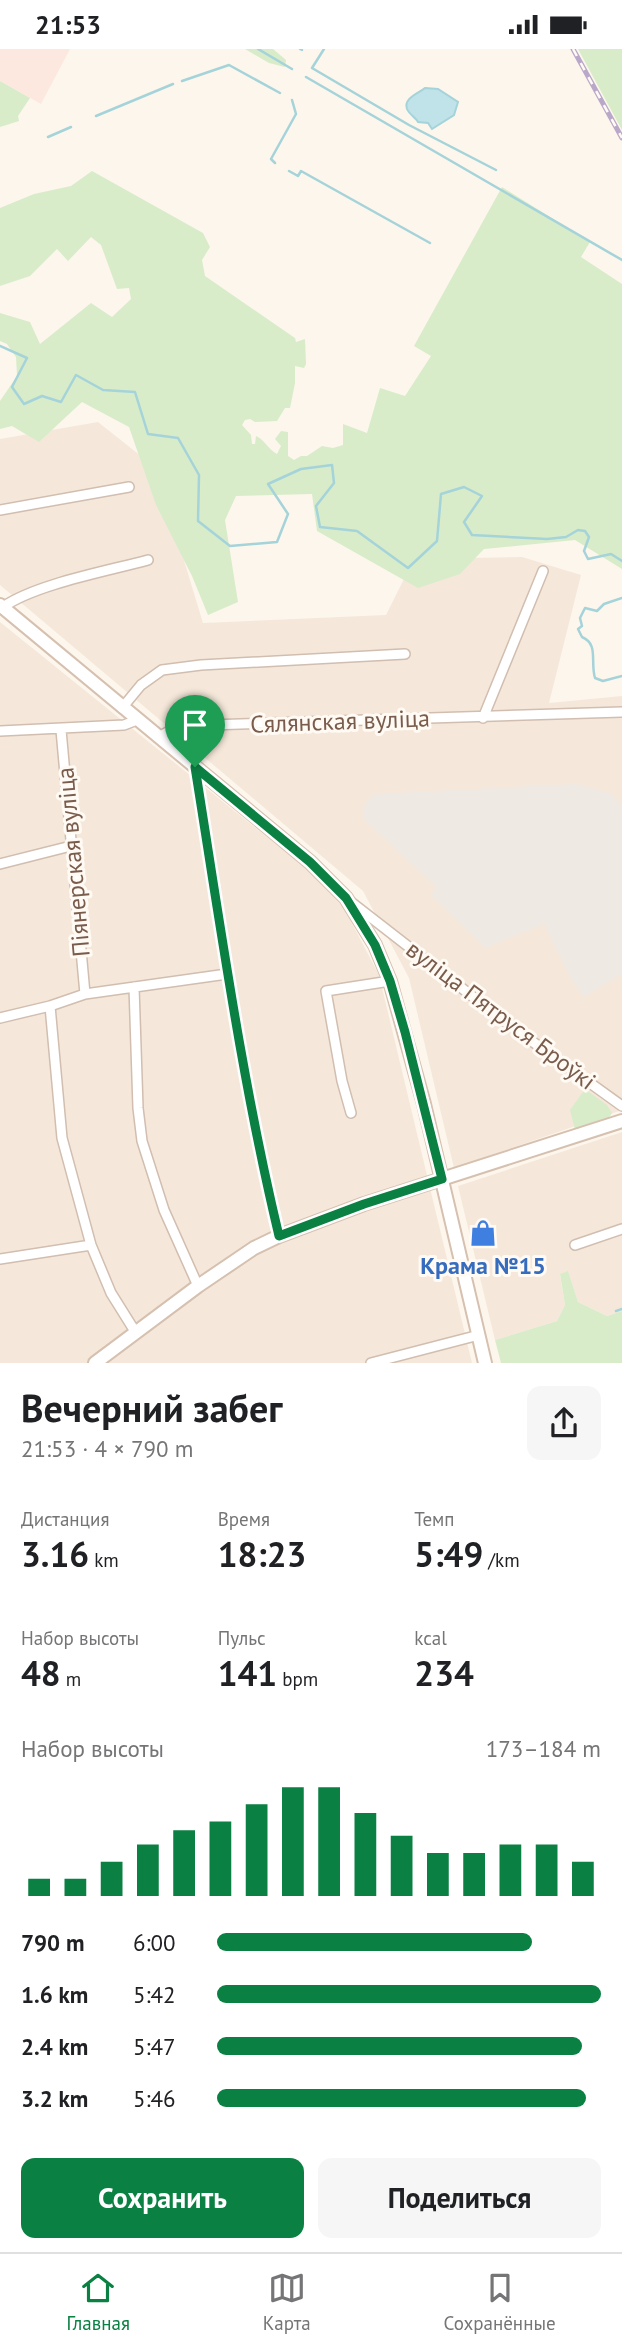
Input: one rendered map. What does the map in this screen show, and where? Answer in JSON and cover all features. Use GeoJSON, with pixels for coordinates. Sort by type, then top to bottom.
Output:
{"type":"FeatureCollection","features":[{"type":"Feature","properties":{"kind":"main road","name":"вуліца Пятруся Броўкі"},"geometry":{"type":"LineString","coordinates":[[1,606],[310,862],[346,898],[375,945],[390,981],[442,1179],[485,1363]]}},
{"type":"Feature","properties":{"kind":"main road"},"geometry":{"type":"LineString","coordinates":[[95,1363],[198,1286],[254,1248],[279,1236],[364,1204],[622,1121]]}},
{"type":"Feature","properties":{"kind":"street"},"geometry":{"type":"LineString","coordinates":[[0,510],[129,488]]}},
{"type":"Feature","properties":{"kind":"street"},"geometry":{"type":"LineString","coordinates":[[1,606],[57,585],[148,560]]}},
{"type":"Feature","properties":{"kind":"street"},"geometry":{"type":"LineString","coordinates":[[483,717],[543,571]]}},
{"type":"Feature","properties":{"kind":"street"},"geometry":{"type":"LineString","coordinates":[[122,708],[141,685],[162,670],[201,665],[405,654]]}},
{"type":"Feature","properties":{"kind":"street","name":"Сялянская вуліца"},"geometry":{"type":"LineString","coordinates":[[159,737],[178,726],[622,712]]}},
{"type":"Feature","properties":{"kind":"street"},"geometry":{"type":"LineString","coordinates":[[0,731],[124,725],[137,720]]}},
{"type":"Feature","properties":{"kind":"street","name":"Піянерская вуліца"},"geometry":{"type":"LineString","coordinates":[[61,730],[85,994]]}},
{"type":"Feature","properties":{"kind":"street"},"geometry":{"type":"LineString","coordinates":[[195,767],[228,974],[265,1177],[279,1236]]}},
{"type":"Feature","properties":{"kind":"street"},"geometry":{"type":"LineString","coordinates":[[0,864],[71,846]]}},
{"type":"Feature","properties":{"kind":"street","name":"вуліца Пятруся Броўкі"},"geometry":{"type":"LineString","coordinates":[[346,898],[508,1024],[622,1106]]}},
{"type":"Feature","properties":{"kind":"street"},"geometry":{"type":"LineString","coordinates":[[0,1018],[85,994],[228,974]]}},
{"type":"Feature","properties":{"kind":"street"},"geometry":{"type":"LineString","coordinates":[[351,1112],[341,1081],[326,991],[390,981]]}},
{"type":"Feature","properties":{"kind":"street"},"geometry":{"type":"LineString","coordinates":[[134,987],[138,1108],[142,1141],[164,1210],[198,1286]]}},
{"type":"Feature","properties":{"kind":"street"},"geometry":{"type":"LineString","coordinates":[[50,1006],[62,1138],[91,1245],[111,1293],[136,1333]]}},
{"type":"Feature","properties":{"kind":"street"},"geometry":{"type":"LineString","coordinates":[[575,1245],[622,1229]]}},
{"type":"Feature","properties":{"kind":"street"},"geometry":{"type":"LineString","coordinates":[[0,1259],[91,1245]]}},
{"type":"Feature","properties":{"kind":"street"},"geometry":{"type":"LineString","coordinates":[[371,1363],[479,1335]]}},
{"type":"Feature","properties":{"kind":"shaded area"},"geometry":{"type":"Polygon","coordinates":[[[0,49],[70,49],[41,104],[0,81],[0,49]]]}},
{"type":"Feature","properties":{"kind":"shaded area"},"geometry":{"type":"Polygon","coordinates":[[[98,422],[156,468],[203,623],[386,615],[414,559],[522,557],[581,575],[549,703],[622,696],[622,1110],[454,1168],[409,978],[363,891],[0,585],[0,439],[98,422]]]}},
{"type":"Feature","properties":{"kind":"shaded area"},"geometry":{"type":"Polygon","coordinates":[[[0,622],[304,867],[344,908],[379,975],[472,1363],[0,1363],[0,622]]]}},
{"type":"Feature","properties":{"kind":"shaded area"},"geometry":{"type":"Polygon","coordinates":[[[576,784],[610,793],[622,806],[622,974],[584,997],[570,977],[544,924],[485,948],[431,895],[436,887],[363,818],[364,806],[373,794],[576,784]]]}},
{"type":"Feature","properties":{"kind":"shaded area"},"geometry":{"type":"Polygon","coordinates":[[[622,1132],[622,1311],[607,1316],[578,1302],[568,1272],[560,1275],[565,1305],[557,1321],[495,1340],[458,1186],[622,1132]]]}},
{"type":"Feature","properties":{"kind":"green space"},"geometry":{"type":"Polygon","coordinates":[[[245,49],[273,49],[286,60],[285,67],[269,63],[245,49]]]}},
{"type":"Feature","properties":{"kind":"green space"},"geometry":{"type":"Polygon","coordinates":[[[578,49],[622,49],[622,130],[578,49]]]}},
{"type":"Feature","properties":{"kind":"green space"},"geometry":{"type":"Polygon","coordinates":[[[0,81],[30,98],[18,116],[19,121],[0,127],[0,81]]]}},
{"type":"Feature","properties":{"kind":"green space"},"geometry":{"type":"Polygon","coordinates":[[[92,171],[203,233],[210,247],[202,260],[205,276],[295,338],[296,342],[305,339],[306,364],[304,368],[295,366],[290,408],[285,408],[277,421],[255,422],[250,419],[245,420],[242,425],[251,435],[252,444],[255,444],[256,436],[277,454],[281,446],[275,439],[281,431],[288,432],[288,456],[294,460],[307,456],[322,446],[333,448],[343,445],[343,424],[367,433],[380,388],[405,396],[431,356],[414,346],[502,187],[590,242],[581,257],[622,284],[622,569],[575,540],[484,549],[460,574],[418,588],[317,531],[312,494],[236,496],[225,520],[238,602],[208,615],[192,576],[156,505],[129,427],[82,402],[39,442],[12,426],[0,429],[0,401],[17,376],[16,357],[7,344],[0,341],[0,313],[30,322],[40,344],[91,303],[112,317],[131,299],[129,288],[117,289],[101,245],[91,237],[68,261],[57,249],[30,276],[0,286],[0,208],[34,194],[71,186],[92,171]]]}},
{"type":"Feature","properties":{"kind":"green space"},"geometry":{"type":"Polygon","coordinates":[[[585,1089],[607,1105],[612,1113],[608,1119],[575,1130],[570,1110],[585,1089]]]}},
{"type":"Feature","properties":{"kind":"green space"},"geometry":{"type":"Polygon","coordinates":[[[568,1271],[578,1302],[607,1316],[622,1311],[622,1363],[501,1363],[495,1340],[557,1321],[565,1305],[560,1274],[568,1271]]]}},
{"type":"Feature","properties":{"kind":"water"},"geometry":{"type":"Polygon","coordinates":[[[425,88],[438,89],[458,102],[454,115],[432,129],[428,123],[418,122],[409,113],[406,105],[409,99],[425,88]]]}},
{"type":"Feature","properties":{"kind":"waterway"},"geometry":{"type":"LineString","coordinates":[[258,49],[292,69]]}},
{"type":"Feature","properties":{"kind":"waterway"},"geometry":{"type":"LineString","coordinates":[[324,49],[312,68],[409,125],[496,170]]}},
{"type":"Feature","properties":{"kind":"waterway"},"geometry":{"type":"LineString","coordinates":[[182,81],[229,65],[280,93]]}},
{"type":"Feature","properties":{"kind":"waterway"},"geometry":{"type":"LineString","coordinates":[[306,77],[622,260]]}},
{"type":"Feature","properties":{"kind":"waterway"},"geometry":{"type":"LineString","coordinates":[[96,116],[173,84]]}},
{"type":"Feature","properties":{"kind":"waterway"},"geometry":{"type":"LineString","coordinates":[[275,163],[271,159],[296,114],[292,100]]}},
{"type":"Feature","properties":{"kind":"waterway"},"geometry":{"type":"LineString","coordinates":[[48,137],[71,127]]}},
{"type":"Feature","properties":{"kind":"waterway"},"geometry":{"type":"LineString","coordinates":[[289,171],[298,176],[301,171],[430,243]]}},
{"type":"Feature","properties":{"kind":"waterway"},"geometry":{"type":"LineString","coordinates":[[0,346],[27,358],[12,387],[24,404],[42,396],[61,402],[76,375],[103,390],[135,392],[148,434],[178,438],[199,475],[198,521],[230,546],[277,542],[288,514],[268,484],[301,469],[332,465],[334,483],[316,506],[320,527],[357,531],[408,568],[437,541],[441,494],[464,487],[482,496],[464,522],[472,535],[547,539],[566,537],[578,530],[585,531],[589,537],[584,551],[588,559],[611,554],[622,561]]}},
{"type":"Feature","properties":{"kind":"waterway"},"geometry":{"type":"LineString","coordinates":[[622,598],[604,604],[597,611],[585,608],[580,618],[582,626],[578,629],[592,649],[595,678],[603,681],[622,676]]}},
{"type":"Feature","properties":{"kind":"waterway"},"geometry":{"type":"LineString","coordinates":[[616,1311],[622,1309]]}},
{"type":"Feature","properties":{"kind":"railway"},"geometry":{"type":"LineString","coordinates":[[573,49],[622,138]]}},
{"type":"Feature","properties":{"kind":"place","name":"Крама №15"},"geometry":{"type":"Point","coordinates":[483,1233]}},
{"type":"Feature","properties":{"kind":"route"},"geometry":{"type":"LineString","coordinates":[[195,767],[310,862],[346,898],[375,945],[390,981],[405,1032],[442,1179],[364,1204],[279,1236],[265,1177],[228,974],[195,767]]}}]}
